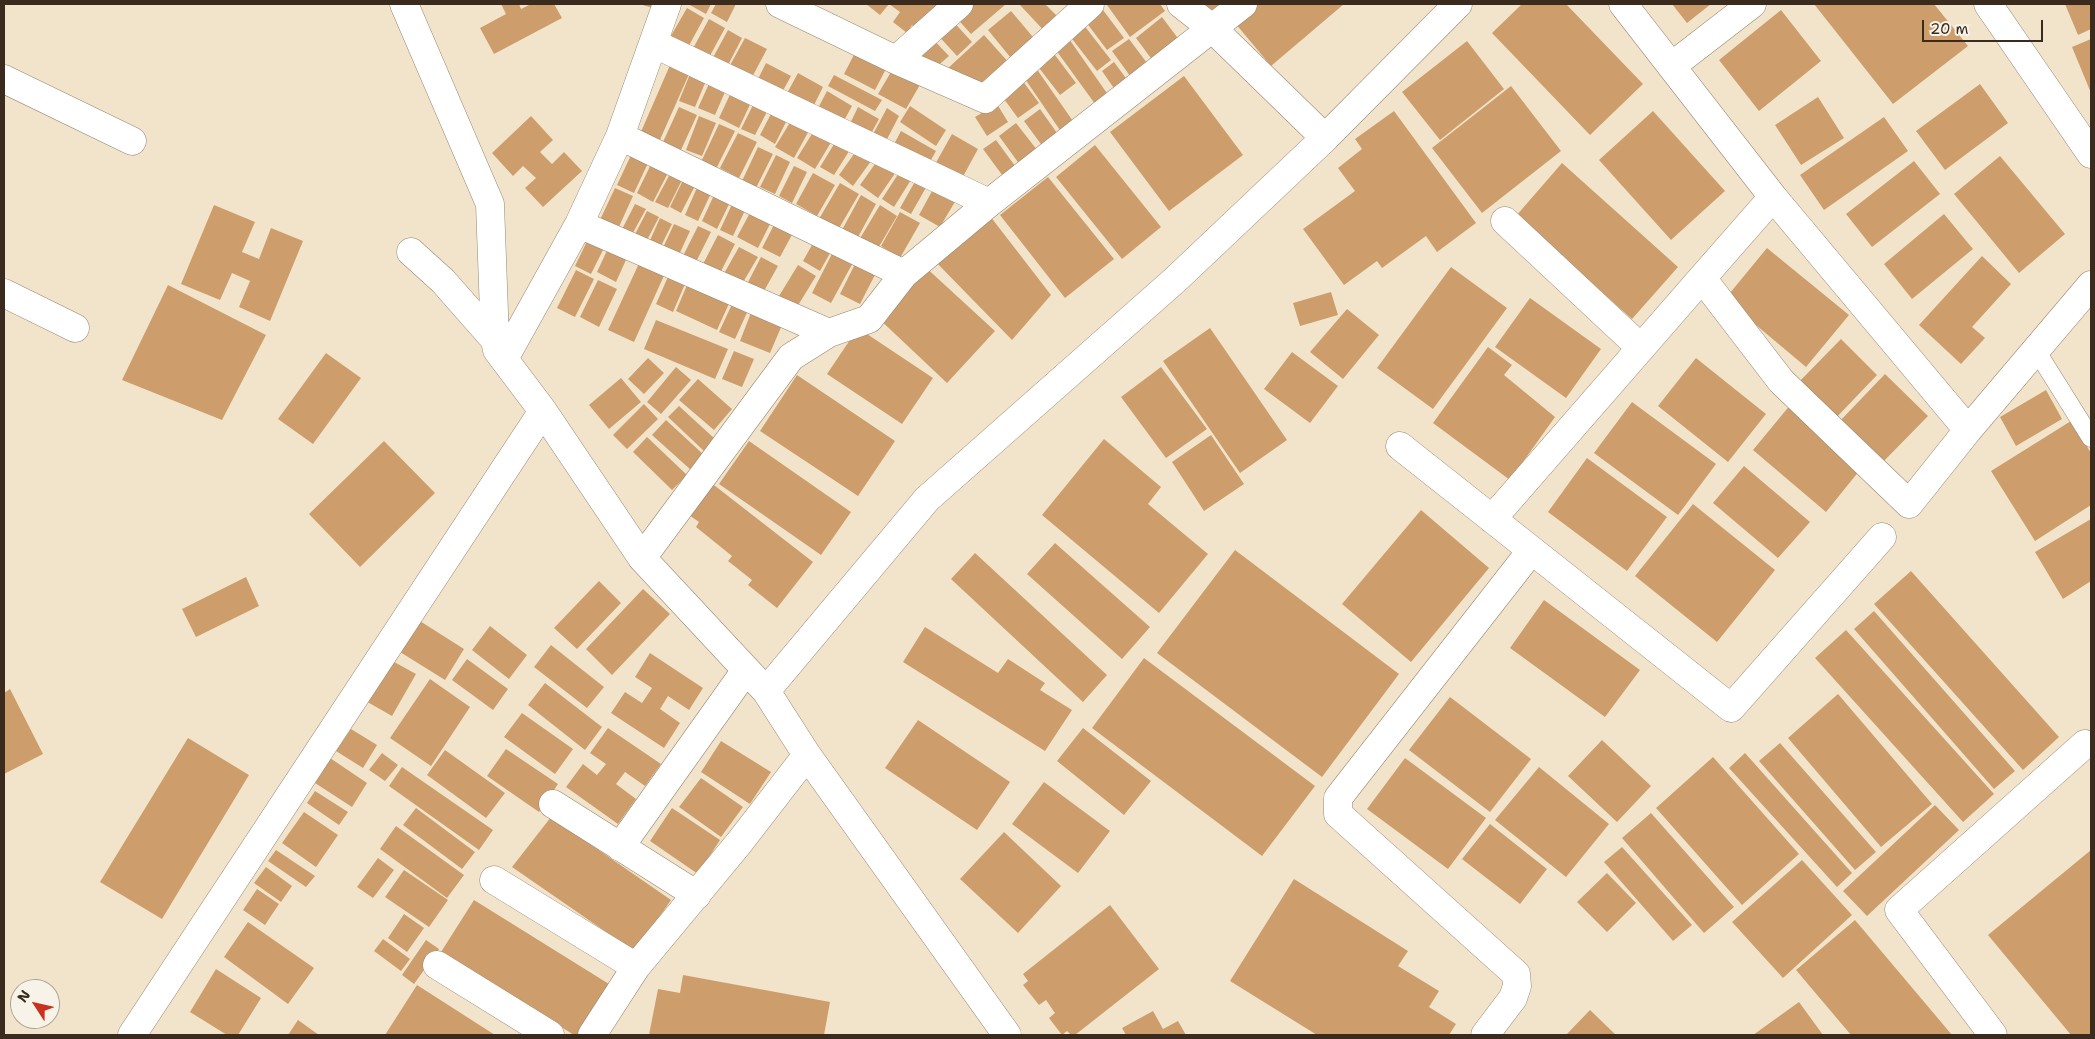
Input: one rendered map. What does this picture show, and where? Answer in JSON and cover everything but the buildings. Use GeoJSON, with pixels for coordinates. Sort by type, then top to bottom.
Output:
{"type":"FeatureCollection","features":[{"type":"Feature","properties":{"kind":"street"},"geometry":{"type":"LineString","coordinates":[[404,4],[490,204],[499,350]]}},
{"type":"Feature","properties":{"kind":"street"},"geometry":{"type":"LineString","coordinates":[[499,350],[580,224],[620,136],[655,44],[667,4]]}},
{"type":"Feature","properties":{"kind":"street"},"geometry":{"type":"LineString","coordinates":[[780,4],[896,60],[985,99],[1090,4]]}},
{"type":"Feature","properties":{"kind":"street"},"geometry":{"type":"LineString","coordinates":[[896,60],[959,4]]}},
{"type":"Feature","properties":{"kind":"street"},"geometry":{"type":"LineString","coordinates":[[1180,4],[1213,29],[1324,138]]}},
{"type":"Feature","properties":{"kind":"street"},"geometry":{"type":"LineString","coordinates":[[642,558],[791,357],[829,333],[869,319],[904,274],[989,203],[1243,4]]}},
{"type":"Feature","properties":{"kind":"street"},"geometry":{"type":"LineString","coordinates":[[766,692],[927,499],[1175,280],[1324,138],[1458,4]]}},
{"type":"Feature","properties":{"kind":"street"},"geometry":{"type":"LineString","coordinates":[[1624,4],[1774,196],[1968,430]]}},
{"type":"Feature","properties":{"kind":"street"},"geometry":{"type":"LineString","coordinates":[[1673,65],[1752,4]]}},
{"type":"Feature","properties":{"kind":"street"},"geometry":{"type":"LineString","coordinates":[[1988,4],[2091,154]]}},
{"type":"Feature","properties":{"kind":"street"},"geometry":{"type":"LineString","coordinates":[[655,44],[989,203]]}},
{"type":"Feature","properties":{"kind":"street"},"geometry":{"type":"LineString","coordinates":[[4,79],[132,142]]}},
{"type":"Feature","properties":{"kind":"street"},"geometry":{"type":"LineString","coordinates":[[620,136],[904,274]]}},
{"type":"Feature","properties":{"kind":"street"},"geometry":{"type":"LineString","coordinates":[[1492,519],[1774,196]]}},
{"type":"Feature","properties":{"kind":"street"},"geometry":{"type":"LineString","coordinates":[[1504,221],[1641,348]]}},
{"type":"Feature","properties":{"kind":"street"},"geometry":{"type":"LineString","coordinates":[[580,224],[829,333]]}},
{"type":"Feature","properties":{"kind":"street"},"geometry":{"type":"LineString","coordinates":[[411,252],[443,281],[499,350],[543,411],[642,558],[766,692],[807,755],[1007,1035]]}},
{"type":"Feature","properties":{"kind":"street"},"geometry":{"type":"LineString","coordinates":[[1702,278],[1780,381],[1909,504],[1968,430],[2091,285]]}},
{"type":"Feature","properties":{"kind":"street"},"geometry":{"type":"LineString","coordinates":[[4,293],[75,328]]}},
{"type":"Feature","properties":{"kind":"street"},"geometry":{"type":"LineString","coordinates":[[132,1035],[543,411]]}},
{"type":"Feature","properties":{"kind":"street"},"geometry":{"type":"LineString","coordinates":[[1400,446],[1731,708],[1882,537]]}},
{"type":"Feature","properties":{"kind":"street"},"geometry":{"type":"LineString","coordinates":[[1485,1035],[1513,998],[1517,986],[1516,974],[1338,814],[1338,798],[1531,551]]}},
{"type":"Feature","properties":{"kind":"street"},"geometry":{"type":"LineString","coordinates":[[620,847],[746,670]]}},
{"type":"Feature","properties":{"kind":"street"},"geometry":{"type":"LineString","coordinates":[[1993,1035],[1899,910],[2085,744]]}},
{"type":"Feature","properties":{"kind":"street"},"geometry":{"type":"LineString","coordinates":[[592,1035],[636,967],[697,895],[807,755]]}},
{"type":"Feature","properties":{"kind":"street"},"geometry":{"type":"LineString","coordinates":[[553,804],[697,895]]}},
{"type":"Feature","properties":{"kind":"street"},"geometry":{"type":"LineString","coordinates":[[494,880],[636,967]]}},
{"type":"Feature","properties":{"kind":"street"},"geometry":{"type":"LineString","coordinates":[[437,965],[550,1035]]}},
{"type":"Feature","properties":{"kind":"lane"},"geometry":{"type":"LineString","coordinates":[[2036,350],[2091,438]]}}]}
